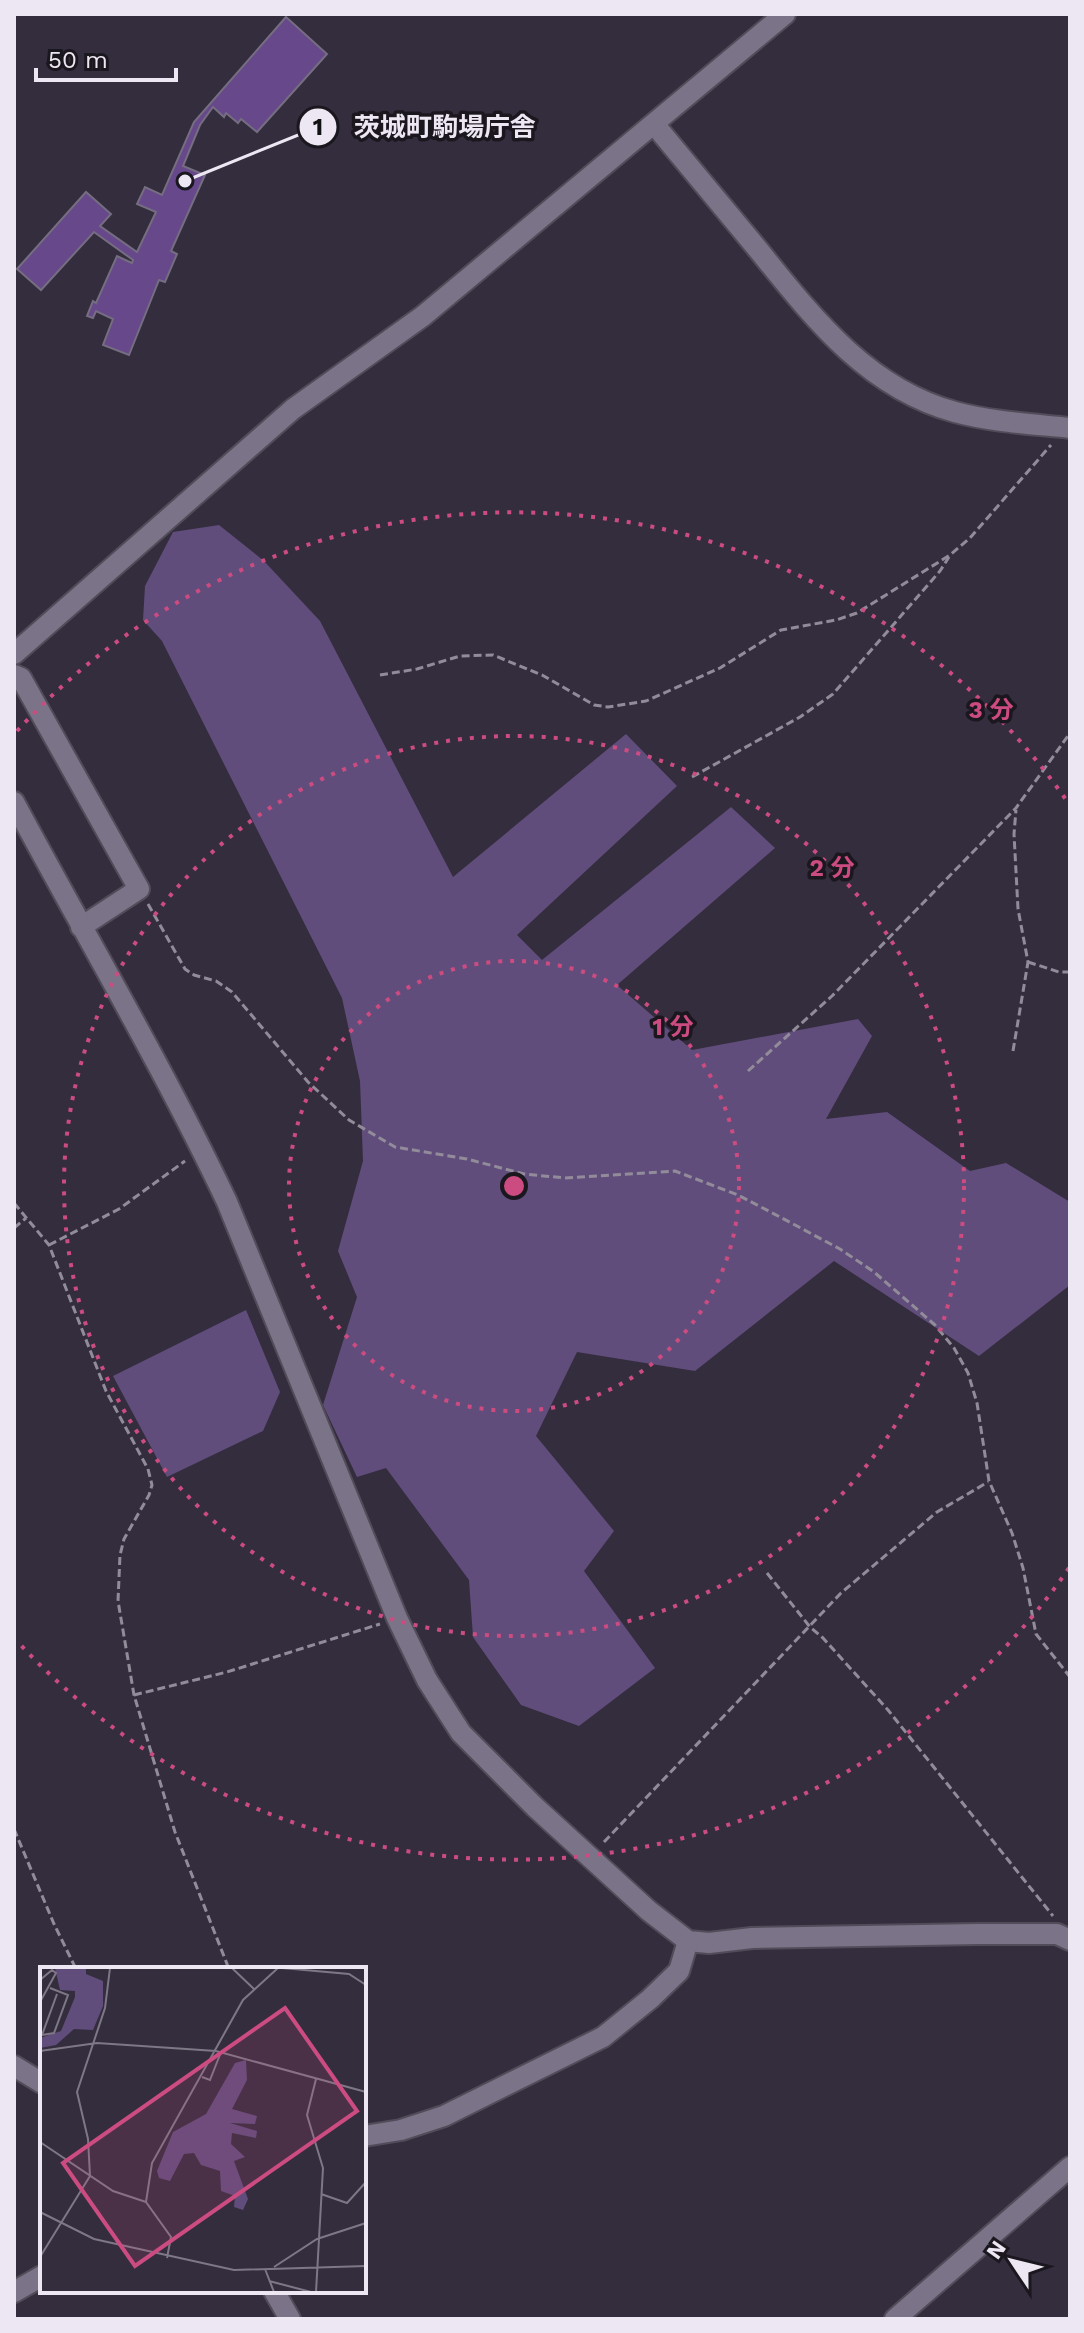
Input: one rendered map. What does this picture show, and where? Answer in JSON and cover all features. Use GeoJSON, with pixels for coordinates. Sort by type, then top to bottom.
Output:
{"type":"FeatureCollection","features":[{"type":"Feature","properties":{"kind":"street"},"geometry":{"type":"LineString","coordinates":[[14,654],[293,409],[423,316],[785,14]]}},
{"type":"Feature","properties":{"kind":"street"},"geometry":{"type":"LineString","coordinates":[[654,124],[807,309],[837,343],[868,369],[905,391],[954,412],[1067,428]]}},
{"type":"Feature","properties":{"kind":"street"},"geometry":{"type":"LineString","coordinates":[[14,675],[21,678],[139,889],[81,927]]}},
{"type":"Feature","properties":{"kind":"street"},"geometry":{"type":"LineString","coordinates":[[14,802],[202,1149],[227,1202],[397,1618],[427,1680],[461,1733],[535,1807],[671,1930],[688,1941],[1064,1937]]}},
{"type":"Feature","properties":{"kind":"street"},"geometry":{"type":"LineString","coordinates":[[366,2136],[401,2130],[444,2116],[603,2037],[679,1971],[688,1941]]}},
{"type":"Feature","properties":{"kind":"street"},"geometry":{"type":"LineString","coordinates":[[14,2066],[40,2082]]}},
{"type":"Feature","properties":{"kind":"street"},"geometry":{"type":"LineString","coordinates":[[895,2319],[1070,2167]]}},
{"type":"Feature","properties":{"kind":"street"},"geometry":{"type":"LineString","coordinates":[[14,2292],[40,2277]]}},
{"type":"Feature","properties":{"kind":"street"},"geometry":{"type":"LineString","coordinates":[[275,2293],[290,2319]]}},
{"type":"Feature","properties":{"kind":"path"},"geometry":{"type":"LineString","coordinates":[[380,675],[417,669],[460,656],[493,655],[542,675],[594,705],[608,707],[646,701],[720,668],[781,630],[857,613],[950,555],[970,538],[1067,428]]}},
{"type":"Feature","properties":{"kind":"path"},"geometry":{"type":"LineString","coordinates":[[692,777],[800,717],[833,694],[940,571],[950,555]]}},
{"type":"Feature","properties":{"kind":"path"},"geometry":{"type":"LineString","coordinates":[[748,1071],[832,996],[1016,808],[1070,733]]}},
{"type":"Feature","properties":{"kind":"path"},"geometry":{"type":"LineString","coordinates":[[1013,1051],[1028,962],[1018,909],[1014,834],[1016,808]]}},
{"type":"Feature","properties":{"kind":"path"},"geometry":{"type":"LineString","coordinates":[[139,889],[185,969],[216,981],[232,992],[308,1082],[349,1120],[395,1147],[467,1159],[524,1174],[565,1178],[675,1171],[738,1195],[840,1249],[874,1272],[935,1325],[954,1348],[968,1373],[977,1403],[989,1481],[1012,1533],[1023,1568],[1036,1634],[1070,1677]]}},
{"type":"Feature","properties":{"kind":"path"},"geometry":{"type":"LineString","coordinates":[[1028,962],[1059,972],[1070,972]]}},
{"type":"Feature","properties":{"kind":"path"},"geometry":{"type":"LineString","coordinates":[[49,1245],[119,1209],[202,1149]]}},
{"type":"Feature","properties":{"kind":"path"},"geometry":{"type":"LineString","coordinates":[[14,1203],[49,1245],[106,1391],[148,1469],[152,1485],[149,1495],[124,1539],[120,1555],[118,1601],[134,1695],[175,1832],[228,1967]]}},
{"type":"Feature","properties":{"kind":"path"},"geometry":{"type":"LineString","coordinates":[[14,1228],[26,1218]]}},
{"type":"Feature","properties":{"kind":"path"},"geometry":{"type":"LineString","coordinates":[[590,1856],[841,1593],[937,1512],[989,1481]]}},
{"type":"Feature","properties":{"kind":"path"},"geometry":{"type":"LineString","coordinates":[[767,1573],[810,1627],[897,1721],[1057,1921],[1064,1937]]}},
{"type":"Feature","properties":{"kind":"path"},"geometry":{"type":"LineString","coordinates":[[134,1695],[227,1672],[397,1618]]}},
{"type":"Feature","properties":{"kind":"path"},"geometry":{"type":"LineString","coordinates":[[14,1829],[75,1967]]}},
{"type":"Feature","properties":{"kind":"shaded area"},"geometry":{"type":"Polygon","coordinates":[[[219,525],[264,561],[320,621],[453,877],[626,734],[677,786],[517,935],[542,960],[731,807],[775,848],[617,985],[692,1050],[858,1019],[872,1036],[826,1119],[887,1112],[970,1171],[1006,1163],[1070,1202],[1070,1285],[979,1356],[834,1261],[695,1371],[577,1352],[536,1436],[614,1531],[584,1571],[655,1668],[579,1726],[521,1705],[473,1637],[469,1580],[386,1468],[357,1477],[323,1405],[357,1297],[338,1251],[363,1161],[360,1081],[342,998],[162,641],[143,620],[145,586],[173,532],[219,525]]]}},
{"type":"Feature","properties":{"kind":"shaded area"},"geometry":{"type":"Polygon","coordinates":[[[246,1310],[280,1392],[263,1431],[167,1477],[113,1376],[246,1310]]]}},
{"type":"Feature","properties":{"kind":"building"},"geometry":{"type":"Polygon","coordinates":[[[286,17],[327,54],[257,132],[241,119],[238,123],[226,113],[224,117],[213,107],[200,125],[183,166],[205,175],[171,251],[177,254],[165,282],[159,280],[129,355],[103,345],[113,319],[96,311],[93,318],[87,316],[117,256],[132,263],[133,260],[94,232],[41,290],[17,269],[86,192],[111,214],[100,226],[137,252],[156,212],[137,204],[145,187],[162,195],[194,122],[286,17]]]}},
{"type":"Feature","properties":{"kind":"place","name":"茨城町駒場庁舎"},"geometry":{"type":"Point","coordinates":[185,181]}}]}
